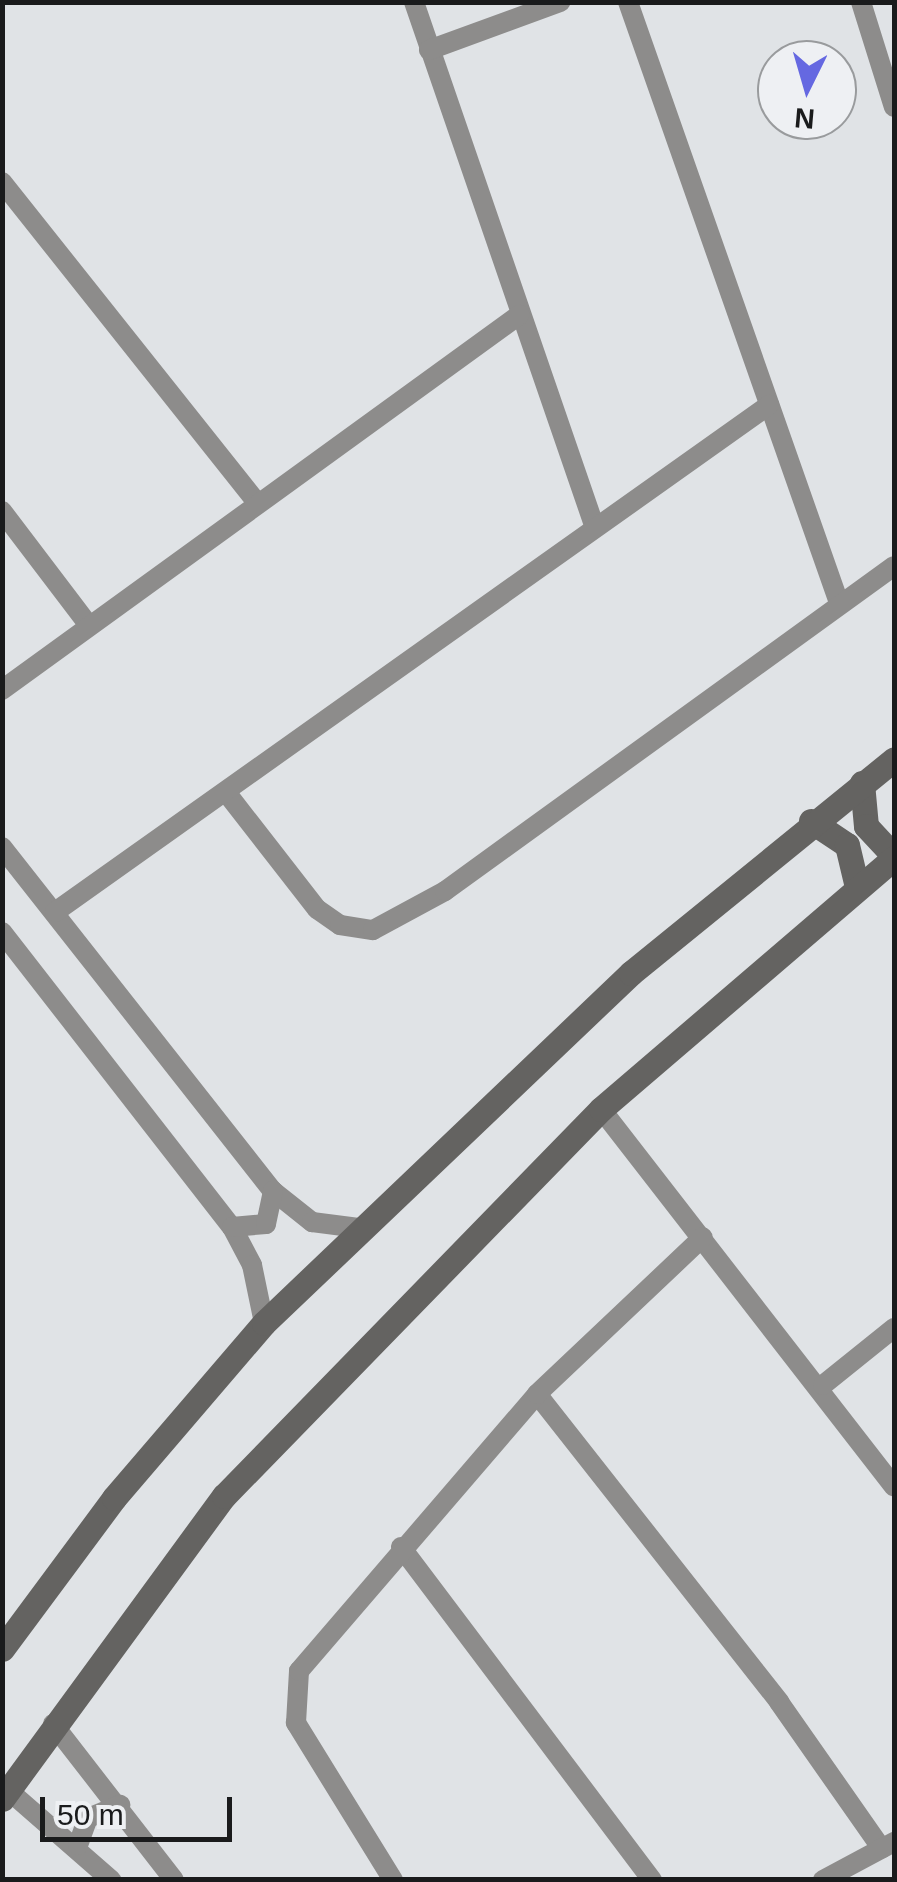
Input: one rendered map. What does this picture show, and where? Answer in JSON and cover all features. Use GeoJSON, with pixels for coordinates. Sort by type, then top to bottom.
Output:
{"type":"FeatureCollection","features":[{"type":"Feature","properties":{"kind":"street"},"geometry":{"type":"LineString","coordinates":[[414,2],[518,315],[594,525]]}},
{"type":"Feature","properties":{"kind":"street"},"geometry":{"type":"LineString","coordinates":[[429,50],[560,2]]}},
{"type":"Feature","properties":{"kind":"street"},"geometry":{"type":"LineString","coordinates":[[628,2],[838,603]]}},
{"type":"Feature","properties":{"kind":"street"},"geometry":{"type":"LineString","coordinates":[[861,2],[894,107]]}},
{"type":"Feature","properties":{"kind":"street"},"geometry":{"type":"LineString","coordinates":[[2,182],[254,500]]}},
{"type":"Feature","properties":{"kind":"street"},"geometry":{"type":"LineString","coordinates":[[2,690],[254,500],[518,315]]}},
{"type":"Feature","properties":{"kind":"street"},"geometry":{"type":"LineString","coordinates":[[56,912],[229,796],[594,525],[769,405]]}},
{"type":"Feature","properties":{"kind":"street"},"geometry":{"type":"LineString","coordinates":[[2,511],[87,623]]}},
{"type":"Feature","properties":{"kind":"street"},"geometry":{"type":"LineString","coordinates":[[229,796],[318,909],[340,925],[373,930],[445,891],[894,566]]}},
{"type":"Feature","properties":{"kind":"street"},"geometry":{"type":"LineString","coordinates":[[2,1649],[114,1498],[264,1323],[359,1228],[631,974],[812,821],[894,759]]}},
{"type":"Feature","properties":{"kind":"street"},"geometry":{"type":"LineString","coordinates":[[111,1880],[78,1846],[5,1794],[224,1496],[600,1109],[894,857],[866,826],[862,782]]}},
{"type":"Feature","properties":{"kind":"street"},"geometry":{"type":"LineString","coordinates":[[812,821],[847,845],[857,887]]}},
{"type":"Feature","properties":{"kind":"street"},"geometry":{"type":"LineString","coordinates":[[2,848],[274,1191],[312,1222],[359,1228]]}},
{"type":"Feature","properties":{"kind":"street"},"geometry":{"type":"LineString","coordinates":[[2,932],[232,1227],[252,1265],[264,1323]]}},
{"type":"Feature","properties":{"kind":"street"},"geometry":{"type":"LineString","coordinates":[[600,1109],[822,1385],[894,1487]]}},
{"type":"Feature","properties":{"kind":"street"},"geometry":{"type":"LineString","coordinates":[[232,1227],[266,1224],[274,1191]]}},
{"type":"Feature","properties":{"kind":"street"},"geometry":{"type":"LineString","coordinates":[[393,1880],[308,1750],[294,1698],[319,1641],[537,1394],[703,1237]]}},
{"type":"Feature","properties":{"kind":"street"},"geometry":{"type":"LineString","coordinates":[[822,1385],[894,1328]]}},
{"type":"Feature","properties":{"kind":"street"},"geometry":{"type":"LineString","coordinates":[[537,1394],[888,1845],[823,1880]]}},
{"type":"Feature","properties":{"kind":"street"},"geometry":{"type":"LineString","coordinates":[[401,1546],[652,1880]]}},
{"type":"Feature","properties":{"kind":"street"},"geometry":{"type":"LineString","coordinates":[[53,1724],[120,1805],[174,1880]]}},
{"type":"Feature","properties":{"kind":"street"},"geometry":{"type":"LineString","coordinates":[[78,1846],[88,1818],[120,1805]]}}]}
